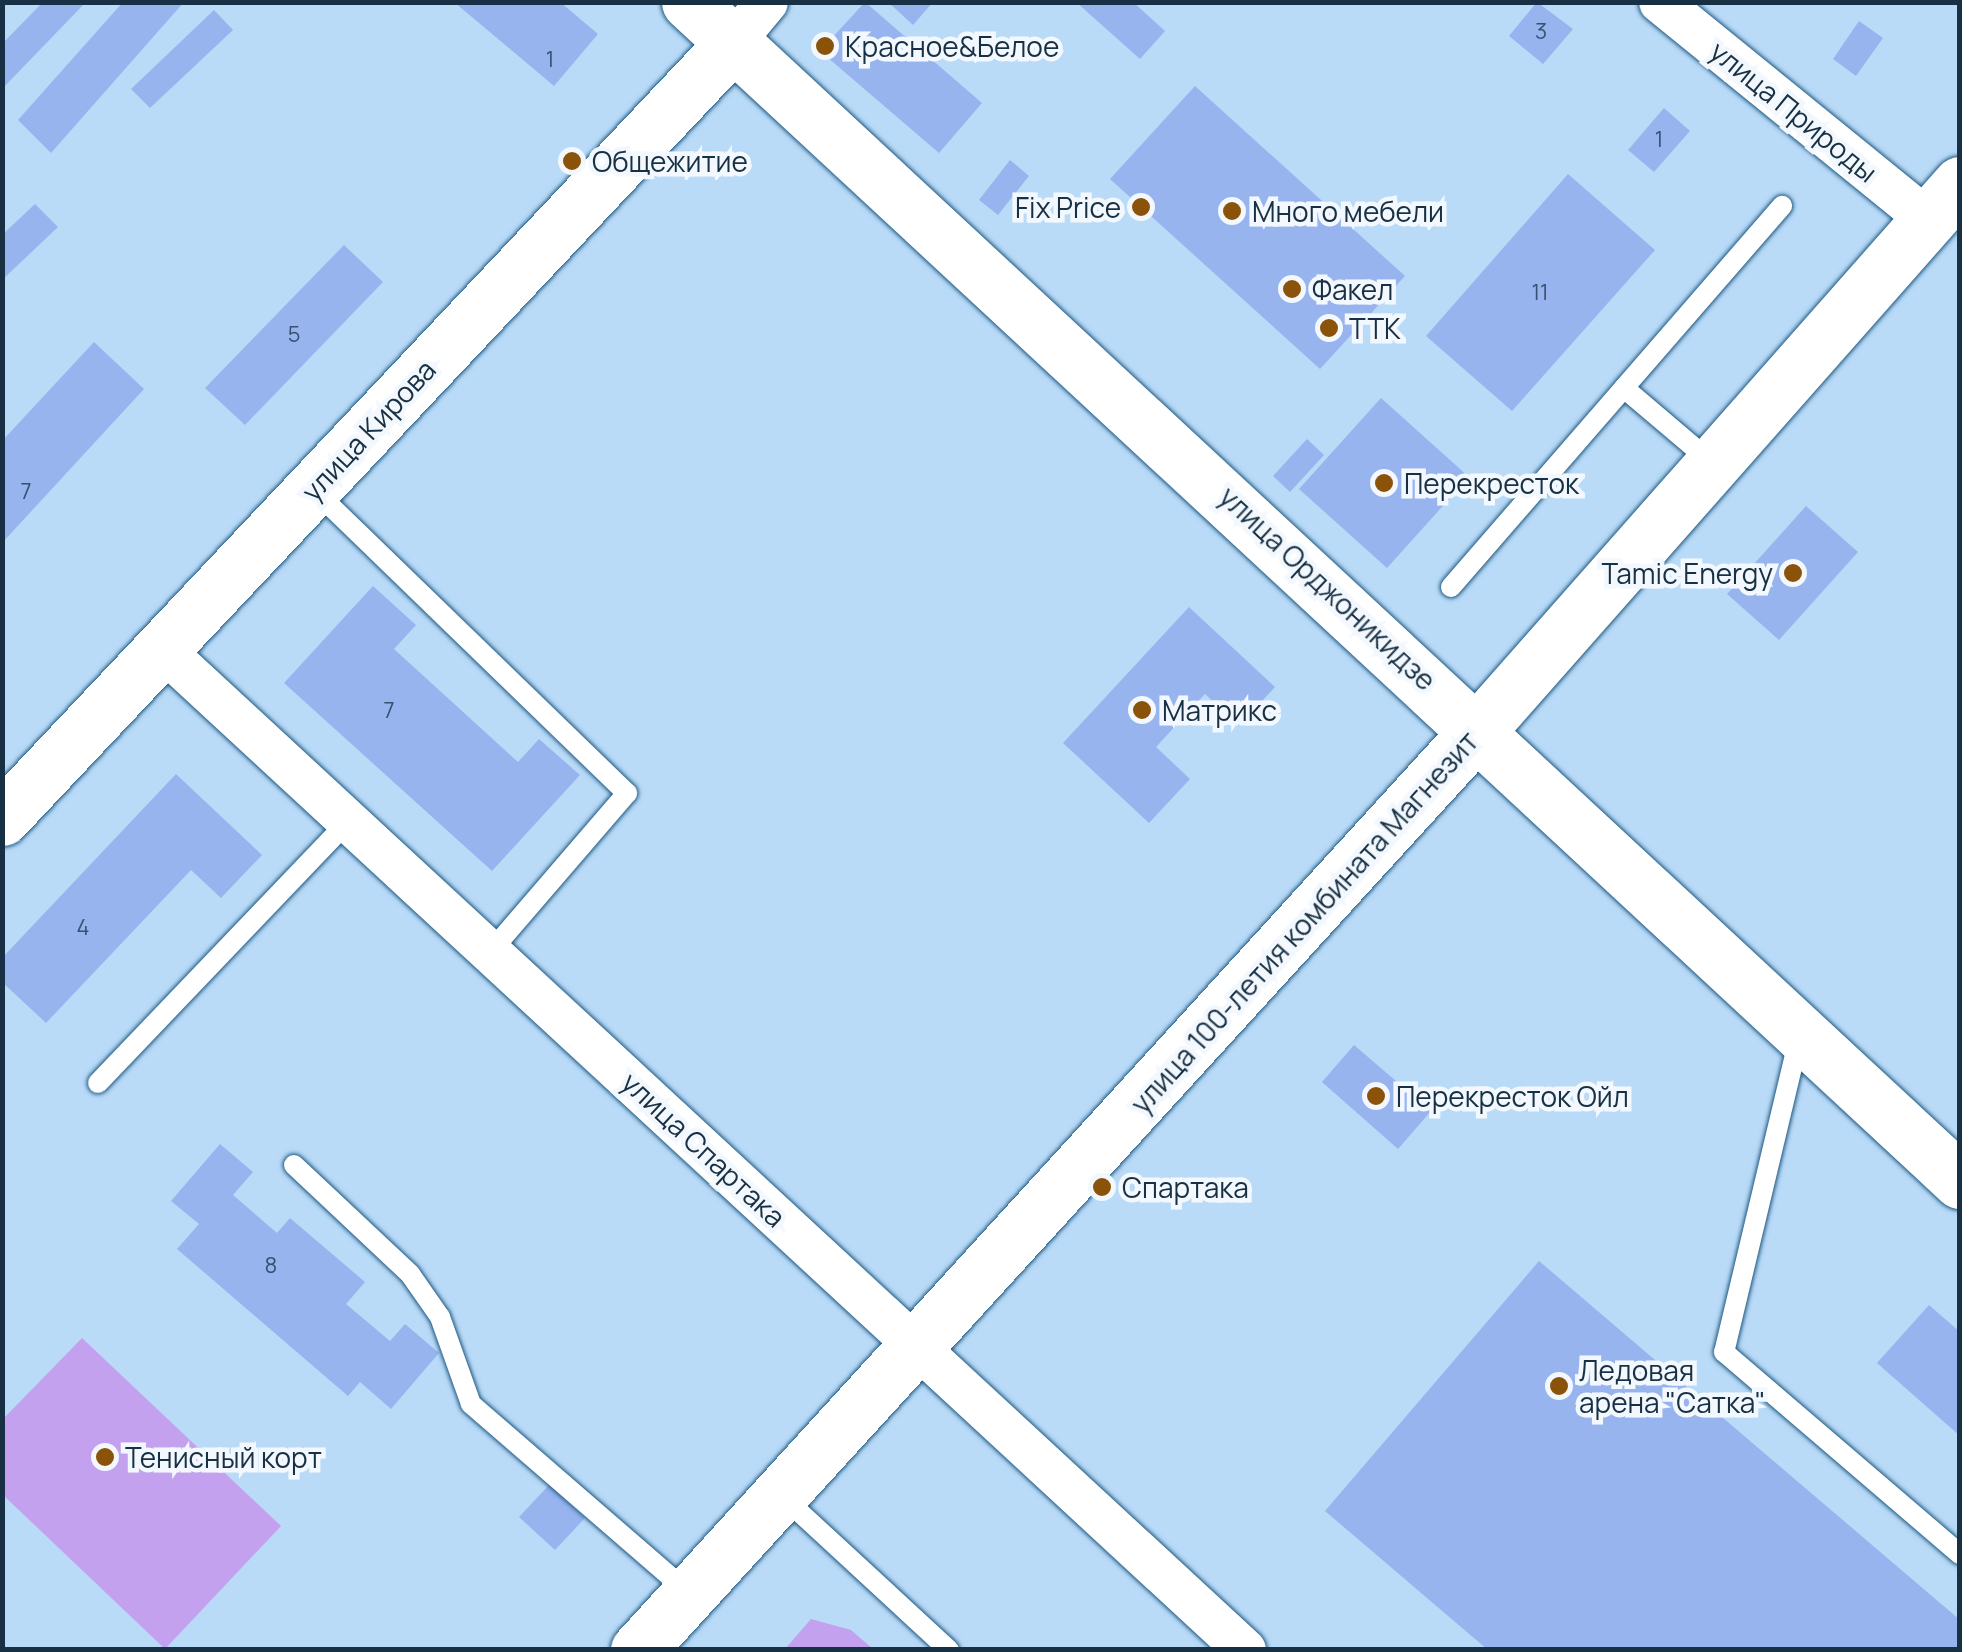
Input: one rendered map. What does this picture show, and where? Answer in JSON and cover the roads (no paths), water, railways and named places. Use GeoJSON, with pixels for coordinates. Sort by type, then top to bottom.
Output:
{"type":"FeatureCollection","features":[{"type":"Feature","properties":{"kind":"main road","name":"улица Орджоникидзе"},"geometry":{"type":"LineString","coordinates":[[689,2],[750,23],[1479,729],[1960,1180]]}},
{"type":"Feature","properties":{"kind":"main road","name":"улица Кирова"},"geometry":{"type":"LineString","coordinates":[[2,818],[750,23]]}},
{"type":"Feature","properties":{"kind":"main road","name":"улица 100-летия комбината Магнезит"},"geometry":{"type":"LineString","coordinates":[[638,1650],[1479,729],[1944,202]]}},
{"type":"Feature","properties":{"kind":"street","name":"улица Природы"},"geometry":{"type":"LineString","coordinates":[[1660,2],[1944,202]]}},
{"type":"Feature","properties":{"kind":"street","name":"улица Спартака"},"geometry":{"type":"LineString","coordinates":[[162,649],[1245,1650]]}},
{"type":"Feature","properties":{"kind":"lane"},"geometry":{"type":"LineString","coordinates":[[1450,586],[1782,206]]}},
{"type":"Feature","properties":{"kind":"lane"},"geometry":{"type":"LineString","coordinates":[[1624,388],[1712,464]]}},
{"type":"Feature","properties":{"kind":"lane"},"geometry":{"type":"LineString","coordinates":[[313,489],[627,793],[490,952]]}},
{"type":"Feature","properties":{"kind":"lane"},"geometry":{"type":"LineString","coordinates":[[98,1083],[348,821]]}},
{"type":"Feature","properties":{"kind":"lane"},"geometry":{"type":"LineString","coordinates":[[1800,1032],[1724,1352],[1960,1554]]}},
{"type":"Feature","properties":{"kind":"lane"},"geometry":{"type":"LineString","coordinates":[[294,1165],[410,1274],[440,1317],[470,1404],[689,1593]]}},
{"type":"Feature","properties":{"kind":"lane"},"geometry":{"type":"LineString","coordinates":[[782,1496],[950,1650]]}},
{"type":"Feature","properties":{"kind":"place","name":"Красное&Белое"},"geometry":{"type":"Point","coordinates":[825,46]}},
{"type":"Feature","properties":{"kind":"place","name":"Общежитие"},"geometry":{"type":"Point","coordinates":[572,161]}},
{"type":"Feature","properties":{"kind":"place","name":"Fix Price"},"geometry":{"type":"Point","coordinates":[1141,207]}},
{"type":"Feature","properties":{"kind":"place","name":"Много мебели"},"geometry":{"type":"Point","coordinates":[1232,211]}},
{"type":"Feature","properties":{"kind":"place","name":"Факел"},"geometry":{"type":"Point","coordinates":[1292,289]}},
{"type":"Feature","properties":{"kind":"place","name":"ТТК"},"geometry":{"type":"Point","coordinates":[1329,328]}},
{"type":"Feature","properties":{"kind":"place","name":"Перекресток"},"geometry":{"type":"Point","coordinates":[1384,483]}},
{"type":"Feature","properties":{"kind":"place","name":"Tamic Energy"},"geometry":{"type":"Point","coordinates":[1793,573]}},
{"type":"Feature","properties":{"kind":"place","name":"Матрикс"},"geometry":{"type":"Point","coordinates":[1142,710]}},
{"type":"Feature","properties":{"kind":"place","name":"Перекресток Ойл"},"geometry":{"type":"Point","coordinates":[1376,1096]}},
{"type":"Feature","properties":{"kind":"place","name":"Спартака"},"geometry":{"type":"Point","coordinates":[1102,1187]}},
{"type":"Feature","properties":{"kind":"place","name":"Ледовая арена \"Сатка\""},"geometry":{"type":"Point","coordinates":[1559,1386]}},
{"type":"Feature","properties":{"kind":"place","name":"Тенисный корт"},"geometry":{"type":"Point","coordinates":[105,1457]}}]}
